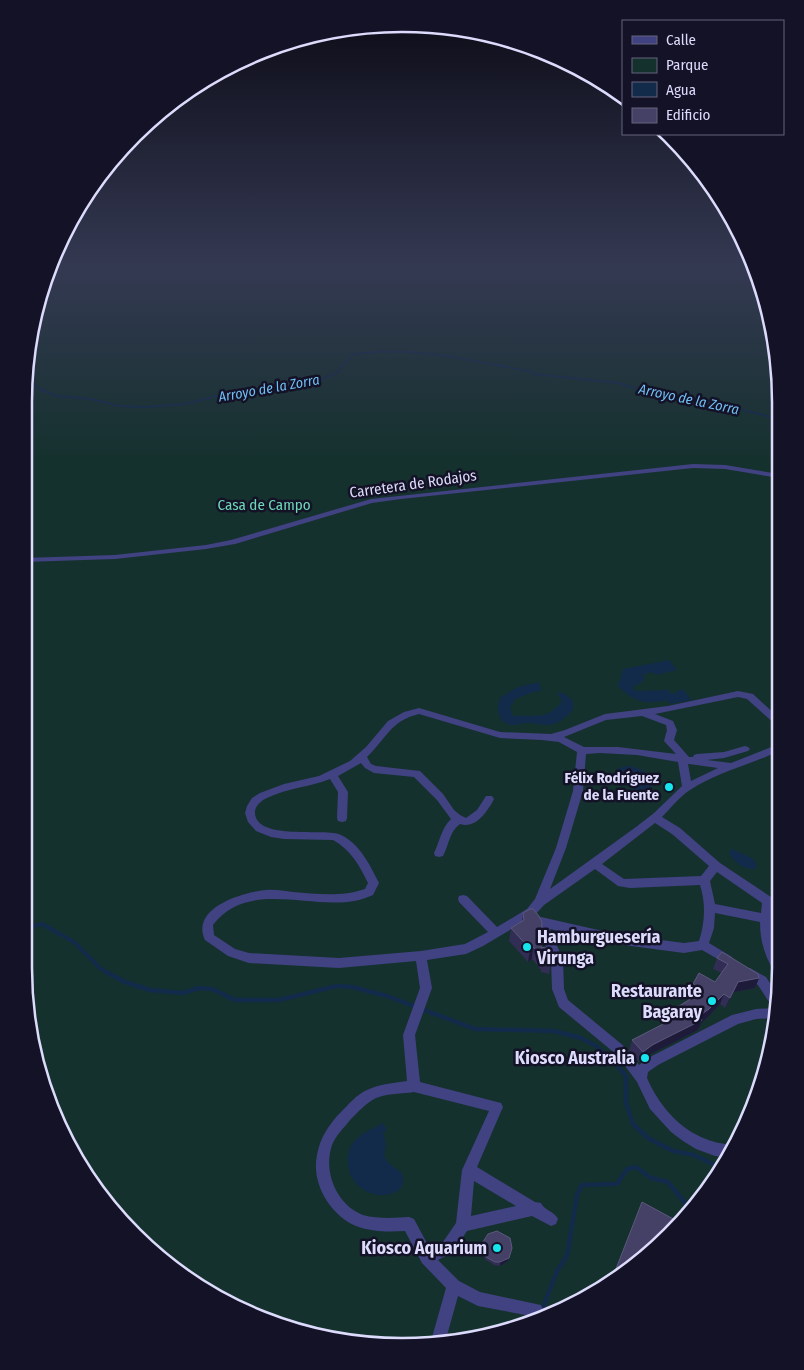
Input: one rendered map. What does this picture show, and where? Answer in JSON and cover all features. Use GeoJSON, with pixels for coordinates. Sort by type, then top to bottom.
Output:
{"type":"FeatureCollection","features":[{"type":"Feature","properties":{"kind":"street","name":"Carretera de Rodajos"},"geometry":{"type":"LineString","coordinates":[[32,560],[115,557],[206,547],[232,542],[371,501],[401,497],[693,466],[725,467],[772,475]]}},
{"type":"Feature","properties":{"kind":"street"},"geometry":{"type":"LineString","coordinates":[[342,829],[334,836],[270,833],[258,829],[252,822],[250,814],[252,805],[258,798],[266,794],[314,782],[362,757],[388,725],[398,717],[419,711],[513,738],[554,736],[567,733],[605,717],[668,708],[738,694],[750,696],[772,716]]}},
{"type":"Feature","properties":{"kind":"street"},"geometry":{"type":"LineString","coordinates":[[642,712],[670,723],[672,730],[669,742],[684,759],[687,786]]}},
{"type":"Feature","properties":{"kind":"street"},"geometry":{"type":"LineString","coordinates":[[554,736],[570,742],[582,751],[600,749],[638,752],[728,766]]}},
{"type":"Feature","properties":{"kind":"street"},"geometry":{"type":"LineString","coordinates":[[684,759],[708,758],[745,749]]}},
{"type":"Feature","properties":{"kind":"street"},"geometry":{"type":"LineString","coordinates":[[332,774],[343,792],[342,829],[372,875],[374,882],[369,891],[357,898],[342,899],[268,894],[227,904],[214,913],[207,924],[209,937],[232,953],[249,958],[339,963],[421,956],[466,949],[496,933],[531,912],[539,902],[561,848],[578,791],[582,751]]}},
{"type":"Feature","properties":{"kind":"street"},"geometry":{"type":"LineString","coordinates":[[539,902],[595,864],[655,818],[687,786],[728,766],[762,756],[772,751]]}},
{"type":"Feature","properties":{"kind":"street"},"geometry":{"type":"LineString","coordinates":[[362,757],[368,766],[374,769],[417,774],[459,819],[466,822],[477,816],[485,808],[490,798]]}},
{"type":"Feature","properties":{"kind":"street"},"geometry":{"type":"LineString","coordinates":[[655,818],[676,831],[716,866],[772,901]]}},
{"type":"Feature","properties":{"kind":"street"},"geometry":{"type":"LineString","coordinates":[[439,853],[443,847],[447,829],[459,819]]}},
{"type":"Feature","properties":{"kind":"street"},"geometry":{"type":"LineString","coordinates":[[595,864],[626,884],[704,880],[716,866]]}},
{"type":"Feature","properties":{"kind":"street"},"geometry":{"type":"LineString","coordinates":[[703,945],[710,924],[710,907],[704,880]]}},
{"type":"Feature","properties":{"kind":"street"},"geometry":{"type":"LineString","coordinates":[[464,899],[496,933]]}},
{"type":"Feature","properties":{"kind":"street"},"geometry":{"type":"LineString","coordinates":[[772,906],[766,919],[766,942],[772,959]]}},
{"type":"Feature","properties":{"kind":"street"},"geometry":{"type":"LineString","coordinates":[[710,907],[766,919]]}},
{"type":"Feature","properties":{"kind":"street"},"geometry":{"type":"LineString","coordinates":[[531,912],[543,924],[557,960],[558,989],[563,1003],[621,1051],[641,1078],[648,1098],[687,1138],[718,1151],[723,1151]]}},
{"type":"Feature","properties":{"kind":"street"},"geometry":{"type":"LineString","coordinates":[[543,924],[662,946],[684,948],[703,945],[762,981],[771,994]]}},
{"type":"Feature","properties":{"kind":"street"},"geometry":{"type":"LineString","coordinates":[[414,1086],[409,1035],[426,988],[421,956]]}},
{"type":"Feature","properties":{"kind":"street"},"geometry":{"type":"LineString","coordinates":[[641,1078],[643,1069],[654,1061],[736,1019],[768,1013]]}},
{"type":"Feature","properties":{"kind":"street"},"geometry":{"type":"LineString","coordinates":[[427,1258],[448,1247],[463,1225],[469,1170],[497,1107],[414,1086],[376,1092],[360,1101],[334,1128],[325,1145],[322,1162],[324,1181],[331,1196],[343,1210],[360,1220],[409,1224],[427,1258],[454,1286],[478,1299],[536,1310]]}},
{"type":"Feature","properties":{"kind":"street"},"geometry":{"type":"LineString","coordinates":[[469,1170],[536,1208],[551,1219]]}},
{"type":"Feature","properties":{"kind":"street"},"geometry":{"type":"LineString","coordinates":[[463,1225],[536,1208]]}},
{"type":"Feature","properties":{"kind":"street"},"geometry":{"type":"LineString","coordinates":[[439,1335],[454,1286]]}},
{"type":"Feature","properties":{"kind":"green space","name":"Casa de Campo"},"geometry":{"type":"Polygon","coordinates":[[[40,330],[764,330],[771,378],[772,402],[772,968],[768,1016],[759,1064],[752,1087],[722,1153],[680,1212],[646,1246],[607,1275],[565,1299],[521,1318],[474,1330],[426,1337],[378,1337],[330,1330],[283,1318],[217,1288],[197,1275],[158,1246],[124,1212],[95,1173],[71,1131],[52,1087],[40,1040],[33,992],[32,968],[32,402],[33,378],[40,330]]]}},
{"type":"Feature","properties":{"kind":"water"},"geometry":{"type":"Polygon","coordinates":[[[669,660],[677,670],[655,675],[653,672],[642,675],[645,680],[633,687],[635,691],[668,690],[672,694],[683,689],[691,700],[670,704],[666,700],[640,701],[629,696],[618,686],[623,669],[669,660]]]}},
{"type":"Feature","properties":{"kind":"water"},"geometry":{"type":"Polygon","coordinates":[[[538,682],[542,690],[513,700],[514,702],[510,707],[513,716],[547,714],[562,701],[557,693],[563,693],[573,701],[571,712],[562,720],[551,725],[527,723],[510,725],[505,723],[499,716],[498,711],[501,697],[518,687],[538,682]]]}},
{"type":"Feature","properties":{"kind":"water"},"geometry":{"type":"Polygon","coordinates":[[[626,766],[641,769],[651,780],[651,790],[638,799],[633,787],[630,788],[627,782],[629,781],[617,769],[626,766]]]}},
{"type":"Feature","properties":{"kind":"water"},"geometry":{"type":"Polygon","coordinates":[[[732,849],[752,858],[757,865],[755,869],[743,867],[736,862],[729,853],[732,849]]]}},
{"type":"Feature","properties":{"kind":"water"},"geometry":{"type":"Polygon","coordinates":[[[383,1123],[387,1130],[383,1133],[386,1146],[385,1157],[392,1166],[401,1172],[403,1182],[400,1189],[392,1194],[382,1195],[370,1193],[360,1187],[352,1178],[348,1164],[348,1155],[353,1142],[358,1137],[383,1123]]]}},
{"type":"Feature","properties":{"kind":"building"},"geometry":{"type":"Polygon","coordinates":[[[533,909],[542,922],[541,947],[551,949],[551,962],[543,960],[543,957],[533,947],[530,949],[511,928],[524,920],[523,913],[533,909]]]}},
{"type":"Feature","properties":{"kind":"building"},"geometry":{"type":"Polygon","coordinates":[[[722,952],[758,974],[759,978],[738,982],[730,998],[724,994],[699,1016],[702,1020],[652,1045],[643,1052],[632,1040],[677,1017],[671,1011],[692,998],[699,987],[693,984],[699,973],[715,982],[728,964],[717,958],[722,952]]]}},
{"type":"Feature","properties":{"kind":"building"},"geometry":{"type":"Polygon","coordinates":[[[642,1202],[673,1219],[646,1246],[616,1269],[642,1202]]]}},
{"type":"Feature","properties":{"kind":"building","name":"Kiosco Aquarium"},"geometry":{"type":"Polygon","coordinates":[[[497,1231],[510,1238],[512,1248],[509,1258],[500,1262],[495,1262],[486,1257],[483,1242],[488,1234],[497,1231]]]}},
{"type":"Feature","properties":{"kind":"waterway","name":"Arroyo de la Zorra"},"geometry":{"type":"LineString","coordinates":[[33,383],[39,389],[57,396],[91,399],[119,406],[146,407],[185,404],[229,393],[262,391],[315,382],[338,372],[351,355],[395,351],[440,355],[529,371],[534,374],[619,383],[655,395],[711,402],[772,417]]}},
{"type":"Feature","properties":{"kind":"waterway"},"geometry":{"type":"LineString","coordinates":[[32,926],[42,924],[74,942],[101,969],[110,974]]}},
{"type":"Feature","properties":{"kind":"waterway"},"geometry":{"type":"LineString","coordinates":[[108,973],[125,982],[150,990],[183,993],[199,988],[212,989],[235,1000],[279,1000],[337,986],[352,987],[387,996],[475,1029],[554,1031],[581,1038],[596,1046],[611,1058],[626,1076],[626,1103],[633,1124],[648,1138],[673,1151],[694,1155],[714,1165]]}},
{"type":"Feature","properties":{"kind":"waterway"},"geometry":{"type":"LineString","coordinates":[[542,1309],[557,1271],[567,1256],[577,1195],[582,1185],[617,1184],[627,1169],[636,1167],[651,1178],[668,1182],[686,1204]]}},
{"type":"Feature","properties":{"kind":"place","name":"Félix Rodríguez de la Fuente"},"geometry":{"type":"Point","coordinates":[669,787]}},
{"type":"Feature","properties":{"kind":"place","name":"Hamburguesería Virunga"},"geometry":{"type":"Point","coordinates":[527,947]}},
{"type":"Feature","properties":{"kind":"place","name":"Restaurante Bagaray"},"geometry":{"type":"Point","coordinates":[712,1001]}},
{"type":"Feature","properties":{"kind":"place","name":"Kiosco Australia"},"geometry":{"type":"Point","coordinates":[645,1058]}},
{"type":"Feature","properties":{"kind":"place","name":"Kiosco Aquarium"},"geometry":{"type":"Point","coordinates":[497,1248]}}]}
